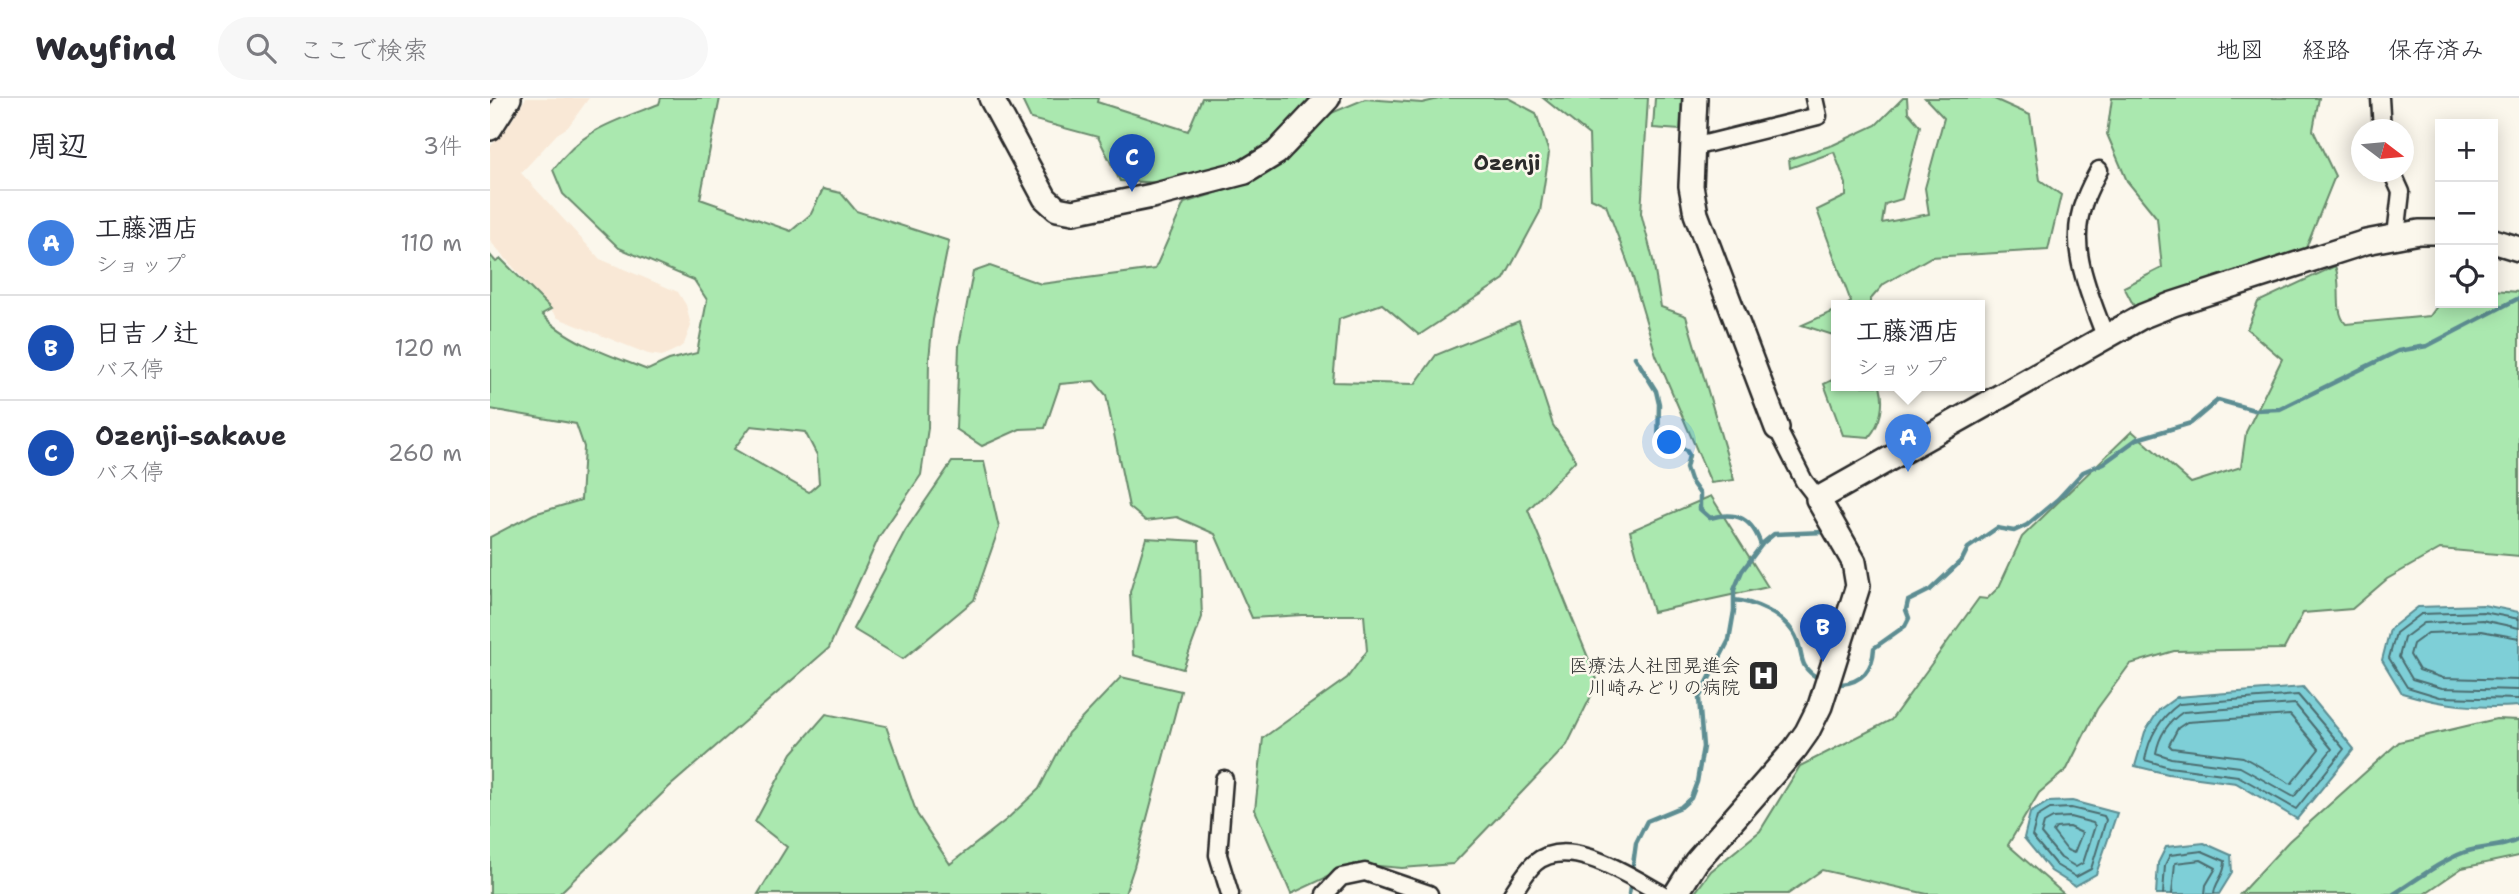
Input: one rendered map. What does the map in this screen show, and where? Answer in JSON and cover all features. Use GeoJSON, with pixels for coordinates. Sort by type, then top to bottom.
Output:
{"type":"FeatureCollection","features":[{"type":"Feature","properties":{"kind":"street"},"geometry":{"type":"LineString","coordinates":[[490,128],[509,98]]}},
{"type":"Feature","properties":{"kind":"street"},"geometry":{"type":"LineString","coordinates":[[991,98],[1045,198],[1057,209],[1073,212],[1152,196],[1245,172],[1276,153],[1328,98]]}},
{"type":"Feature","properties":{"kind":"street"},"geometry":{"type":"LineString","coordinates":[[1676,894],[1696,862],[1807,732],[1820,706],[1858,586],[1854,562],[1818,499],[1804,481],[1777,428],[1696,214],[1691,186],[1695,98]]}},
{"type":"Feature","properties":{"kind":"street"},"geometry":{"type":"LineString","coordinates":[[1693,147],[1818,116],[1814,98]]}},
{"type":"Feature","properties":{"kind":"street"},"geometry":{"type":"LineString","coordinates":[[2380,98],[2381,119]]}},
{"type":"Feature","properties":{"kind":"street"},"geometry":{"type":"LineString","coordinates":[[2099,170],[2084,200],[2078,224],[2077,251],[2105,336]]}},
{"type":"Feature","properties":{"kind":"street"},"geometry":{"type":"LineString","coordinates":[[2396,236],[2402,192],[2397,182]]}},
{"type":"Feature","properties":{"kind":"street"},"geometry":{"type":"LineString","coordinates":[[1818,499],[2105,336],[2173,304],[2367,242],[2435,232]]}},
{"type":"Feature","properties":{"kind":"street"},"geometry":{"type":"LineString","coordinates":[[2498,243],[2519,249]]}},
{"type":"Feature","properties":{"kind":"street"},"geometry":{"type":"LineString","coordinates":[[1224,779],[1219,855],[1230,894]]}},
{"type":"Feature","properties":{"kind":"street"},"geometry":{"type":"LineString","coordinates":[[1512,894],[1535,862],[1555,854],[1576,852],[1662,894]]}},
{"type":"Feature","properties":{"kind":"street"},"geometry":{"type":"LineString","coordinates":[[1325,894],[1341,877],[1365,872],[1429,894]]}},
{"type":"Feature","properties":{"kind":"shaded area"},"geometry":{"type":"Polygon","coordinates":[[[526,98],[589,98],[568,127],[557,134],[521,173],[600,259],[678,292],[686,305],[691,326],[684,344],[679,348],[662,356],[648,354],[558,318],[490,241],[490,147],[507,128],[526,98]]]}},
{"type":"Feature","properties":{"kind":"green space"},"geometry":{"type":"Polygon","coordinates":[[[661,98],[720,98],[700,199],[791,231],[811,214],[823,189],[841,193],[856,211],[949,241],[933,320],[929,359],[928,428],[921,475],[879,537],[829,648],[669,787],[559,894],[490,894],[490,537],[534,514],[581,500],[584,447],[576,424],[490,409],[490,255],[496,262],[501,259],[551,309],[542,314],[552,324],[591,347],[648,370],[669,360],[697,353],[707,300],[694,280],[619,248],[563,194],[553,170],[576,144],[588,135],[659,104],[661,98]],[[751,426],[734,449],[809,492],[819,483],[817,455],[805,432],[751,426]]]}},
{"type":"Feature","properties":{"kind":"green space"},"geometry":{"type":"Polygon","coordinates":[[[1021,98],[1098,98],[1097,102],[1188,131],[1202,98],[1323,98],[1249,160],[1169,183],[1120,181],[1098,137],[1031,119],[1021,98]]]}},
{"type":"Feature","properties":{"kind":"green space"},"geometry":{"type":"Polygon","coordinates":[[[1443,98],[1508,98],[1536,113],[1549,153],[1540,212],[1504,279],[1419,335],[1382,304],[1339,319],[1333,382],[1415,384],[1436,355],[1519,321],[1553,425],[1576,460],[1528,510],[1598,682],[1567,745],[1453,864],[1402,868],[1355,864],[1291,894],[1255,810],[1263,738],[1347,678],[1367,651],[1364,615],[1252,618],[1215,534],[1177,517],[1146,521],[1129,507],[1106,395],[1094,381],[1060,384],[1045,428],[1020,429],[982,446],[956,429],[959,346],[973,272],[990,266],[1041,284],[1155,269],[1184,203],[1245,184],[1294,153],[1329,114],[1365,99],[1422,103],[1443,98]]]}},
{"type":"Feature","properties":{"kind":"green space"},"geometry":{"type":"Polygon","coordinates":[[[1543,98],[1648,98],[1641,213],[1661,307],[1686,316],[1734,480],[1711,483],[1656,355],[1632,274],[1606,205],[1591,198],[1589,135],[1543,98]]]}},
{"type":"Feature","properties":{"kind":"green space"},"geometry":{"type":"Polygon","coordinates":[[[1655,98],[1682,98],[1680,130],[1653,128],[1655,98]]]}},
{"type":"Feature","properties":{"kind":"green space"},"geometry":{"type":"Polygon","coordinates":[[[1903,98],[1907,98],[1908,112],[1920,126],[1902,199],[1885,204],[1882,223],[1929,214],[1925,188],[1944,118],[1925,98],[1992,98],[2030,115],[2040,180],[2061,195],[2048,250],[1931,257],[1884,284],[1870,300],[1850,300],[1817,210],[1846,196],[1846,184],[1834,152],[1790,168],[1789,159],[1833,145],[1876,125],[1903,98]]]}},
{"type":"Feature","properties":{"kind":"green space"},"geometry":{"type":"Polygon","coordinates":[[[2112,98],[2319,98],[2313,130],[2335,176],[2306,248],[2138,314],[2124,287],[2162,268],[2157,218],[2127,181],[2107,134],[2112,98]]]}},
{"type":"Feature","properties":{"kind":"green space"},"geometry":{"type":"Polygon","coordinates":[[[2335,266],[2340,312],[2346,324],[2430,316],[2436,308],[2498,308],[2498,290],[2519,292],[2519,556],[2440,549],[2387,579],[2352,609],[2303,613],[2284,649],[2174,651],[2130,664],[2097,709],[2067,769],[2039,793],[2008,845],[2064,894],[1927,894],[1822,870],[1788,894],[1694,894],[1711,871],[1760,831],[1800,766],[1891,720],[1979,598],[1987,599],[1999,587],[2022,537],[2132,431],[2191,483],[2241,467],[2246,432],[2282,359],[2247,329],[2258,302],[2335,266]]]}},
{"type":"Feature","properties":{"kind":"green space"},"geometry":{"type":"Polygon","coordinates":[[[1831,312],[1831,334],[1802,325],[1831,312]]]}},
{"type":"Feature","properties":{"kind":"green space"},"geometry":{"type":"Polygon","coordinates":[[[1831,380],[1831,391],[1881,391],[1881,413],[1869,437],[1843,435],[1824,384],[1831,380]]]}},
{"type":"Feature","properties":{"kind":"green space"},"geometry":{"type":"Polygon","coordinates":[[[952,462],[984,462],[999,528],[974,600],[903,659],[853,629],[905,531],[952,462]]]}},
{"type":"Feature","properties":{"kind":"green space"},"geometry":{"type":"Polygon","coordinates":[[[1711,496],[1768,587],[1653,612],[1630,531],[1711,496]]]}},
{"type":"Feature","properties":{"kind":"green space"},"geometry":{"type":"Polygon","coordinates":[[[1146,538],[1199,541],[1202,617],[1183,669],[1133,655],[1130,592],[1146,538]]]}},
{"type":"Feature","properties":{"kind":"green space"},"geometry":{"type":"Polygon","coordinates":[[[1121,677],[1181,691],[1125,894],[758,894],[787,847],[755,822],[792,753],[826,714],[886,726],[917,814],[950,864],[1006,820],[1039,789],[1068,733],[1121,677]]]}},
{"type":"Feature","properties":{"kind":"green space"},"geometry":{"type":"Polygon","coordinates":[[[2496,719],[2519,720],[2519,856],[2462,868],[2424,894],[2240,894],[2289,841],[2399,742],[2496,719]]]}},
{"type":"Feature","properties":{"kind":"water"},"geometry":{"type":"Polygon","coordinates":[[[2483,605],[2519,612],[2519,706],[2459,705],[2402,693],[2382,660],[2390,629],[2418,607],[2483,605]]]}},
{"type":"Feature","properties":{"kind":"water"},"geometry":{"type":"Polygon","coordinates":[[[2303,687],[2354,749],[2297,819],[2236,783],[2168,774],[2135,766],[2145,732],[2159,710],[2177,697],[2303,687]]]}},
{"type":"Feature","properties":{"kind":"water"},"geometry":{"type":"Polygon","coordinates":[[[2072,801],[2117,813],[2096,874],[2075,886],[2051,871],[2024,838],[2030,813],[2048,802],[2072,801]]]}},
{"type":"Feature","properties":{"kind":"water"},"geometry":{"type":"Polygon","coordinates":[[[2204,843],[2231,855],[2232,873],[2219,894],[2156,894],[2158,863],[2166,847],[2204,843]]]}},
{"type":"Feature","properties":{"kind":"waterway"},"geometry":{"type":"LineString","coordinates":[[1841,684],[1855,680],[1865,673],[1874,648],[1905,626],[1909,618],[1906,610],[1908,601],[1930,590],[1962,560],[1968,548],[1997,528],[2014,531],[2027,525],[2058,499],[2083,472],[2104,463],[2137,439],[2191,423],[2218,400],[2254,410],[2280,409],[2398,351],[2427,346],[2519,298]]}},
{"type":"Feature","properties":{"kind":"waterway"},"geometry":{"type":"LineString","coordinates":[[1635,357],[1656,391],[1659,404],[1658,447],[1676,445],[1686,450],[1689,455],[1686,468],[1690,480],[1700,494],[1700,509],[1710,518],[1728,515],[1742,519],[1753,528],[1761,545]]}},
{"type":"Feature","properties":{"kind":"waterway"},"geometry":{"type":"LineString","coordinates":[[1632,872],[1636,843],[1647,821],[1681,807],[1691,798],[1697,782],[1703,747],[1699,698],[1729,640],[1734,590],[1742,571],[1763,543],[1774,534],[1825,532]]}},
{"type":"Feature","properties":{"kind":"waterway"},"geometry":{"type":"LineString","coordinates":[[1734,600],[1758,606],[1782,620],[1797,639],[1803,663],[1820,679]]}},
{"type":"Feature","properties":{"kind":"waterway"},"geometry":{"type":"LineString","coordinates":[[2394,894],[2456,856],[2519,839]]}},
{"type":"Feature","properties":{"kind":"waterway"},"geometry":{"type":"LineString","coordinates":[[1629,894],[1631,881]]}},
{"type":"Feature","properties":{"kind":"place","name":"Ozenji-sakaue"},"geometry":{"type":"Point","coordinates":[1132,192]}},
{"type":"Feature","properties":{"kind":"place","name":"工藤酒店"},"geometry":{"type":"Point","coordinates":[1908,472]}},
{"type":"Feature","properties":{"kind":"place","name":"日吉ノ辻"},"geometry":{"type":"Point","coordinates":[1823,662]}},
{"type":"Feature","properties":{"kind":"place","name":"医療法人社団晃進会 川崎みどりの病院"},"geometry":{"type":"Point","coordinates":[1763,676]}},
{"type":"Feature","properties":{"kind":"district","name":"Ozenji"},"geometry":{"type":"Point","coordinates":[1507,163]}}]}
